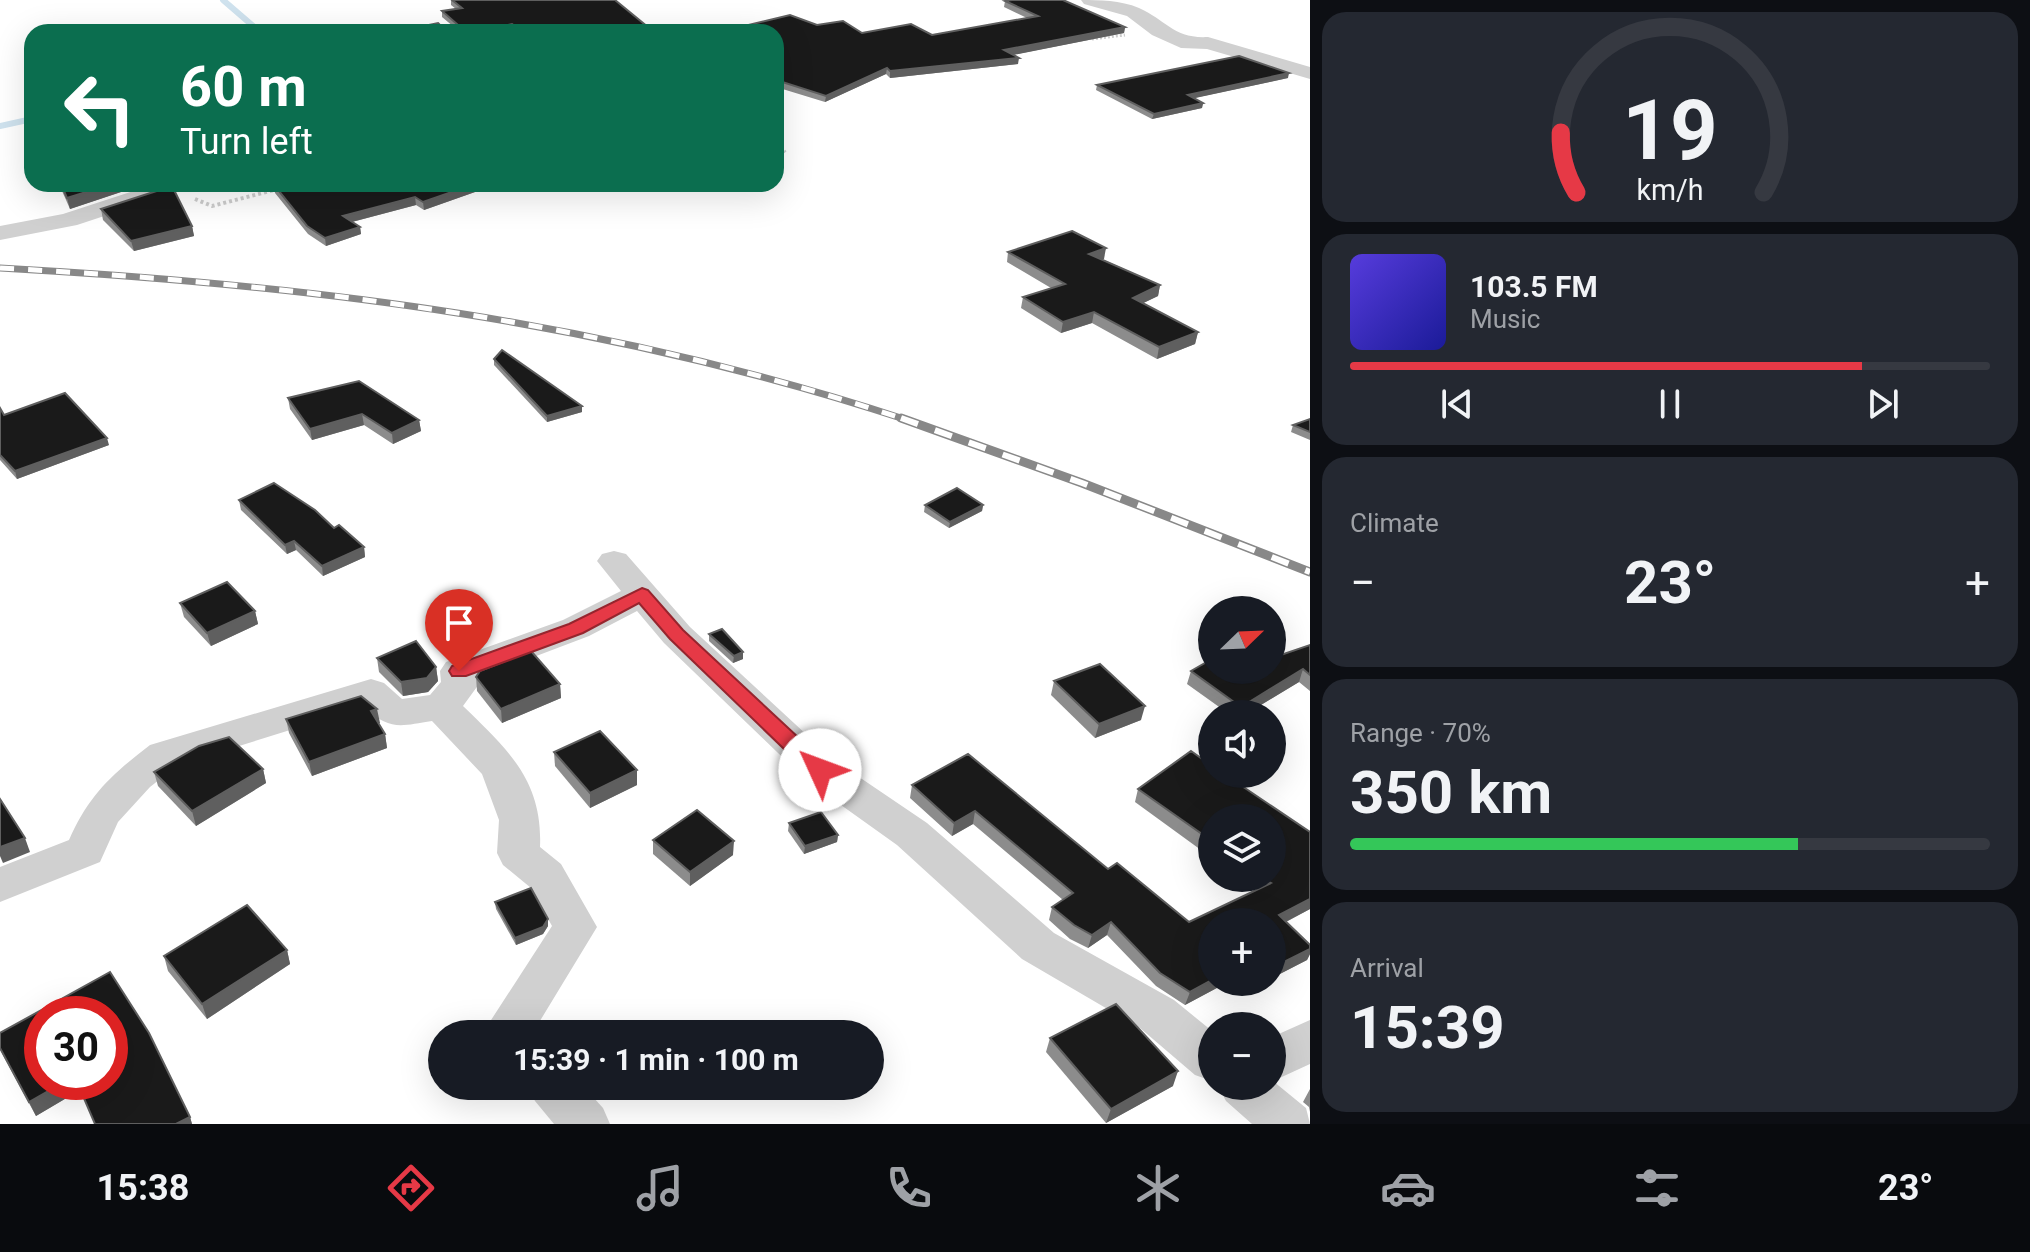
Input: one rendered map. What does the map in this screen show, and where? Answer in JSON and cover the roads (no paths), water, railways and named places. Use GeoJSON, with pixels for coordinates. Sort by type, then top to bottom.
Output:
{"type":"FeatureCollection","features":[{"type":"Feature","properties":{"kind":"street"},"geometry":{"type":"LineString","coordinates":[[1090,0],[1133,12],[1159,31],[1188,44],[1208,43],[1310,73]]}},
{"type":"Feature","properties":{"kind":"street"},"geometry":{"type":"LineString","coordinates":[[0,233],[68,220],[174,192]]}},
{"type":"Feature","properties":{"kind":"street"},"geometry":{"type":"LineString","coordinates":[[614,561],[687,645],[820,770],[912,834],[1038,946],[1157,1014],[1198,1048]]}},
{"type":"Feature","properties":{"kind":"street"},"geometry":{"type":"LineString","coordinates":[[0,885],[85,851],[101,814],[136,777],[164,755],[371,692],[394,713],[441,707],[460,684],[459,671],[576,628],[642,594]]}},
{"type":"Feature","properties":{"kind":"street"},"geometry":{"type":"LineString","coordinates":[[441,707],[500,767],[520,820],[518,853],[546,876],[575,927],[515,1020]]}},
{"type":"Feature","properties":{"kind":"street"},"geometry":{"type":"LineString","coordinates":[[1286,1053],[1310,1041]]}},
{"type":"Feature","properties":{"kind":"street"},"geometry":{"type":"LineString","coordinates":[[564,1100],[585,1124]]}},
{"type":"Feature","properties":{"kind":"street"},"geometry":{"type":"LineString","coordinates":[[1260,1100],[1288,1124]]}},
{"type":"Feature","properties":{"kind":"waterway"},"geometry":{"type":"LineString","coordinates":[[223,0],[251,24]]}},
{"type":"Feature","properties":{"kind":"waterway"},"geometry":{"type":"LineString","coordinates":[[0,126],[24,121]]}},
{"type":"Feature","properties":{"kind":"railway"},"geometry":{"type":"LineString","coordinates":[[0,268],[232,285],[459,313],[683,357],[904,419]]}},
{"type":"Feature","properties":{"kind":"railway"},"geometry":{"type":"LineString","coordinates":[[904,419],[1082,483],[1310,572]]}}]}
